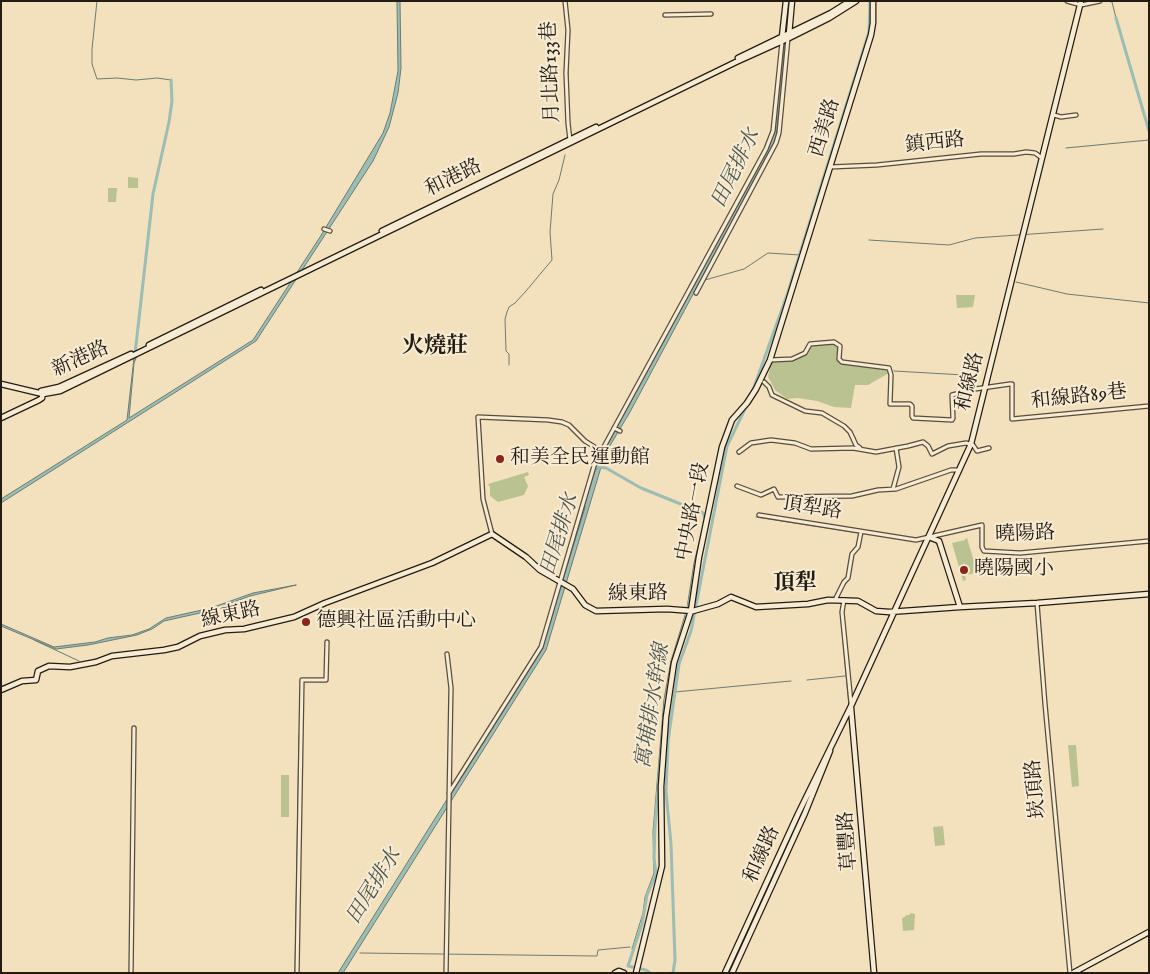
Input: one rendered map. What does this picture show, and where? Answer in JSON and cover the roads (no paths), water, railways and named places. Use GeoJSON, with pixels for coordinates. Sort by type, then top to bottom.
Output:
{"type":"FeatureCollection","features":[{"type":"Feature","properties":{"kind":"street","name":"月北路133巷"},"geometry":{"type":"LineString","coordinates":[[565,1],[568,30],[566,73],[571,141]]}},
{"type":"Feature","properties":{"kind":"street"},"geometry":{"type":"LineString","coordinates":[[696,293],[776,143],[779,133],[786,1]]}},
{"type":"Feature","properties":{"kind":"street"},"geometry":{"type":"LineString","coordinates":[[449,793],[541,648],[594,466],[766,149],[773,131],[785,37],[792,1]]}},
{"type":"Feature","properties":{"kind":"street","name":"和港路"},"geometry":{"type":"LineString","coordinates":[[139,351],[736,62],[831,13],[850,1]]}},
{"type":"Feature","properties":{"kind":"street","name":"和港路"},"geometry":{"type":"LineString","coordinates":[[785,37],[829,18],[856,1]]}},
{"type":"Feature","properties":{"kind":"street","name":"西美路"},"geometry":{"type":"LineString","coordinates":[[770,360],[871,35],[873,1]]}},
{"type":"Feature","properties":{"kind":"street"},"geometry":{"type":"LineString","coordinates":[[1068,1],[1081,3],[1100,1]]}},
{"type":"Feature","properties":{"kind":"street","name":"和線路"},"geometry":{"type":"LineString","coordinates":[[732,973],[798,814],[827,754],[831,750],[971,444],[1081,3]]}},
{"type":"Feature","properties":{"kind":"street"},"geometry":{"type":"LineString","coordinates":[[666,16],[710,14]]}},
{"type":"Feature","properties":{"kind":"street"},"geometry":{"type":"LineString","coordinates":[[1054,115],[1076,115]]}},
{"type":"Feature","properties":{"kind":"street"},"geometry":{"type":"LineString","coordinates":[[773,131],[779,133]]}},
{"type":"Feature","properties":{"kind":"street","name":"鎮西路"},"geometry":{"type":"LineString","coordinates":[[829,167],[877,165],[982,154],[1026,152],[1035,153],[1042,158]]}},
{"type":"Feature","properties":{"kind":"street"},"geometry":{"type":"LineString","coordinates":[[324,229],[330,231]]}},
{"type":"Feature","properties":{"kind":"street"},"geometry":{"type":"LineString","coordinates":[[770,360],[792,359],[805,353],[810,344],[834,342],[840,346],[839,359],[842,362],[889,368],[891,371],[890,404],[910,404],[912,406],[913,418],[952,420],[954,418],[952,395],[986,388]]}},
{"type":"Feature","properties":{"kind":"street","name":"新港路"},"geometry":{"type":"LineString","coordinates":[[1,418],[39,400],[43,393],[139,351]]}},
{"type":"Feature","properties":{"kind":"street","name":"中央路一段"},"geometry":{"type":"LineString","coordinates":[[637,972],[662,873],[661,787],[666,717],[674,663],[690,611],[722,447],[732,420],[747,403],[763,377],[770,360]]}},
{"type":"Feature","properties":{"kind":"street"},"geometry":{"type":"LineString","coordinates":[[764,382],[769,387],[772,395],[805,411],[822,413],[844,426],[850,432],[856,446],[861,449]]}},
{"type":"Feature","properties":{"kind":"street"},"geometry":{"type":"LineString","coordinates":[[1,383],[43,393]]}},
{"type":"Feature","properties":{"kind":"street","name":"和線路89巷"},"geometry":{"type":"LineString","coordinates":[[986,388],[1012,384],[1012,419],[1149,406]]}},
{"type":"Feature","properties":{"kind":"street"},"geometry":{"type":"LineString","coordinates":[[492,534],[483,500],[478,417],[562,422],[569,425],[590,444],[601,451]]}},
{"type":"Feature","properties":{"kind":"street"},"geometry":{"type":"LineString","coordinates":[[614,428],[620,431]]}},
{"type":"Feature","properties":{"kind":"street"},"geometry":{"type":"LineString","coordinates":[[739,452],[751,444],[771,440],[795,443],[811,449],[853,448],[876,452],[923,442],[928,446],[932,454],[957,444],[971,444],[977,451],[989,448]]}},
{"type":"Feature","properties":{"kind":"street"},"geometry":{"type":"LineString","coordinates":[[893,489],[899,468],[896,448]]}},
{"type":"Feature","properties":{"kind":"street"},"geometry":{"type":"LineString","coordinates":[[738,486],[761,495],[774,489],[777,497],[852,496],[878,490],[893,489],[951,470],[960,470]]}},
{"type":"Feature","properties":{"kind":"street","name":"頂犁路"},"geometry":{"type":"LineString","coordinates":[[759,515],[916,540],[929,537]]}},
{"type":"Feature","properties":{"kind":"street","name":"曉陽路"},"geometry":{"type":"LineString","coordinates":[[929,537],[982,525],[982,547],[984,551],[1020,553],[1149,541]]}},
{"type":"Feature","properties":{"kind":"street","name":"頂犁路"},"geometry":{"type":"LineString","coordinates":[[835,600],[848,578],[852,554],[858,547],[861,532]]}},
{"type":"Feature","properties":{"kind":"street","name":"線東路"},"geometry":{"type":"LineString","coordinates":[[1,690],[22,681],[36,680],[38,672],[46,667],[80,666],[112,656],[178,647],[200,636],[225,630],[244,629],[294,617],[325,603],[432,563],[492,534],[526,557],[540,570],[573,589],[585,605],[596,611],[622,609],[690,611],[718,604],[731,597],[756,607],[844,600],[858,601],[876,611],[894,612],[1149,594]]}},
{"type":"Feature","properties":{"kind":"street"},"geometry":{"type":"LineString","coordinates":[[929,537],[939,541],[960,607]]}},
{"type":"Feature","properties":{"kind":"street"},"geometry":{"type":"LineString","coordinates":[[844,600],[842,612],[851,706]]}},
{"type":"Feature","properties":{"kind":"street","name":"崁頂路"},"geometry":{"type":"LineString","coordinates":[[1037,603],[1071,973]]}},
{"type":"Feature","properties":{"kind":"street"},"geometry":{"type":"LineString","coordinates":[[297,973],[302,680],[326,680],[327,642]]}},
{"type":"Feature","properties":{"kind":"street"},"geometry":{"type":"LineString","coordinates":[[446,973],[451,688],[447,654]]}},
{"type":"Feature","properties":{"kind":"street","name":"草豐路"},"geometry":{"type":"LineString","coordinates":[[851,706],[874,973]]}},
{"type":"Feature","properties":{"kind":"street"},"geometry":{"type":"LineString","coordinates":[[131,973],[134,728]]}},
{"type":"Feature","properties":{"kind":"street","name":"和線路"},"geometry":{"type":"LineString","coordinates":[[725,973],[755,916]]}},
{"type":"Feature","properties":{"kind":"street"},"geometry":{"type":"LineString","coordinates":[[1071,973],[1149,932]]}},
{"type":"Feature","properties":{"kind":"street"},"geometry":{"type":"LineString","coordinates":[[615,973],[619,971],[624,973]]}},
{"type":"Feature","properties":{"kind":"water"},"geometry":{"type":"Polygon","coordinates":[[[397,1],[400,1],[401,68],[398,93],[389,127],[373,161],[256,341],[1,503],[1,499],[127,420],[134,358],[137,356],[134,363],[129,418],[253,340],[320,237],[383,133],[390,113],[398,71],[397,1]]]}},
{"type":"Feature","properties":{"kind":"water"},"geometry":{"type":"Polygon","coordinates":[[[786,45],[775,141],[630,412],[605,454],[546,650],[343,973],[338,973],[542,648],[601,455],[768,147],[773,134],[783,47],[786,45]]]}},
{"type":"Feature","properties":{"kind":"water"},"geometry":{"type":"Polygon","coordinates":[[[296,585],[250,596],[209,611],[164,621],[152,629],[137,635],[88,645],[56,649],[1,626],[1,624],[54,647],[95,642],[108,638],[132,635],[149,629],[166,618],[211,608],[253,593],[296,585]]]}},
{"type":"Feature","properties":{"kind":"waterway"},"geometry":{"type":"LineString","coordinates":[[97,1],[92,49],[92,64],[97,79],[117,78],[136,80],[157,78],[171,80]]}},
{"type":"Feature","properties":{"kind":"waterway","name":"田尾排水"},"geometry":{"type":"LineString","coordinates":[[784,53],[790,1]]}},
{"type":"Feature","properties":{"kind":"waterway"},"geometry":{"type":"LineString","coordinates":[[753,390],[787,295],[869,32],[870,1]]}},
{"type":"Feature","properties":{"kind":"waterway"},"geometry":{"type":"LineString","coordinates":[[1105,1],[1112,2],[1116,18]]}},
{"type":"Feature","properties":{"kind":"waterway"},"geometry":{"type":"LineString","coordinates":[[1116,18],[1149,131]]}},
{"type":"Feature","properties":{"kind":"waterway"},"geometry":{"type":"LineString","coordinates":[[568,59],[568,93]]}},
{"type":"Feature","properties":{"kind":"waterway"},"geometry":{"type":"LineString","coordinates":[[135,354],[153,194],[172,101],[171,80]]}},
{"type":"Feature","properties":{"kind":"waterway"},"geometry":{"type":"LineString","coordinates":[[1066,148],[1149,140]]}},
{"type":"Feature","properties":{"kind":"waterway"},"geometry":{"type":"LineString","coordinates":[[509,365],[509,354],[506,351],[505,319],[509,307],[526,291],[552,260],[550,232],[553,194],[559,180],[565,155]]}},
{"type":"Feature","properties":{"kind":"waterway"},"geometry":{"type":"LineString","coordinates":[[869,240],[949,245],[975,238],[1103,229]]}},
{"type":"Feature","properties":{"kind":"waterway"},"geometry":{"type":"LineString","coordinates":[[705,280],[744,269],[768,253],[800,255]]}},
{"type":"Feature","properties":{"kind":"waterway"},"geometry":{"type":"LineString","coordinates":[[1016,282],[1067,294],[1149,303]]}},
{"type":"Feature","properties":{"kind":"waterway"},"geometry":{"type":"LineString","coordinates":[[894,371],[964,375]]}},
{"type":"Feature","properties":{"kind":"waterway"},"geometry":{"type":"LineString","coordinates":[[673,973],[675,960],[671,844],[666,792],[668,741],[679,664],[691,631],[727,446],[746,407]]}},
{"type":"Feature","properties":{"kind":"waterway","name":"寓埔排水幹線"},"geometry":{"type":"LineString","coordinates":[[598,467],[606,468],[641,488],[703,513],[706,521]]}},
{"type":"Feature","properties":{"kind":"waterway","name":"田尾排水"},"geometry":{"type":"LineString","coordinates":[[585,504],[596,472]]}},
{"type":"Feature","properties":{"kind":"waterway"},"geometry":{"type":"LineString","coordinates":[[756,517],[859,533]]}},
{"type":"Feature","properties":{"kind":"waterway","name":"寓埔排水幹線"},"geometry":{"type":"LineString","coordinates":[[687,608],[694,563],[702,531]]}},
{"type":"Feature","properties":{"kind":"waterway"},"geometry":{"type":"LineString","coordinates":[[863,533],[889,537]]}},
{"type":"Feature","properties":{"kind":"waterway"},"geometry":{"type":"LineString","coordinates":[[936,543],[940,550]]}},
{"type":"Feature","properties":{"kind":"waterway"},"geometry":{"type":"LineString","coordinates":[[943,561],[952,589]]}},
{"type":"Feature","properties":{"kind":"waterway","name":"寓埔排水幹線"},"geometry":{"type":"LineString","coordinates":[[686,619],[691,595]]}},
{"type":"Feature","properties":{"kind":"waterway","name":"寓埔排水幹線"},"geometry":{"type":"LineString","coordinates":[[632,949],[643,913],[645,897],[654,873],[653,832],[664,699],[671,661],[686,612]]}},
{"type":"Feature","properties":{"kind":"waterway"},"geometry":{"type":"LineString","coordinates":[[841,620],[849,706]]}},
{"type":"Feature","properties":{"kind":"waterway"},"geometry":{"type":"LineString","coordinates":[[34,640],[79,661]]}},
{"type":"Feature","properties":{"kind":"waterway"},"geometry":{"type":"LineString","coordinates":[[807,680],[845,676]]}},
{"type":"Feature","properties":{"kind":"waterway"},"geometry":{"type":"LineString","coordinates":[[675,692],[791,681]]}},
{"type":"Feature","properties":{"kind":"waterway","name":"寓埔排水幹線"},"geometry":{"type":"LineString","coordinates":[[650,973],[646,970],[628,966],[642,924],[647,895],[656,874],[654,858],[655,826],[664,717]]}},
{"type":"Feature","properties":{"kind":"waterway"},"geometry":{"type":"LineString","coordinates":[[295,973],[299,734]]}},
{"type":"Feature","properties":{"kind":"waterway"},"geometry":{"type":"LineString","coordinates":[[867,919],[868,928]]}},
{"type":"Feature","properties":{"kind":"waterway"},"geometry":{"type":"LineString","coordinates":[[360,953],[597,956],[598,950],[630,947]]}},
{"type":"Feature","properties":{"kind":"place","name":"和美全民運動館"},"geometry":{"type":"Point","coordinates":[500,459]}},
{"type":"Feature","properties":{"kind":"place","name":"曉陽國小"},"geometry":{"type":"Point","coordinates":[964,570]}},
{"type":"Feature","properties":{"kind":"place","name":"德興社區活動中心"},"geometry":{"type":"Point","coordinates":[306,622]}},
{"type":"Feature","properties":{"kind":"district","name":"火燒莊"},"geometry":{"type":"Point","coordinates":[435,347]}},
{"type":"Feature","properties":{"kind":"district","name":"頂犁"},"geometry":{"type":"Point","coordinates":[795,584]}}]}
